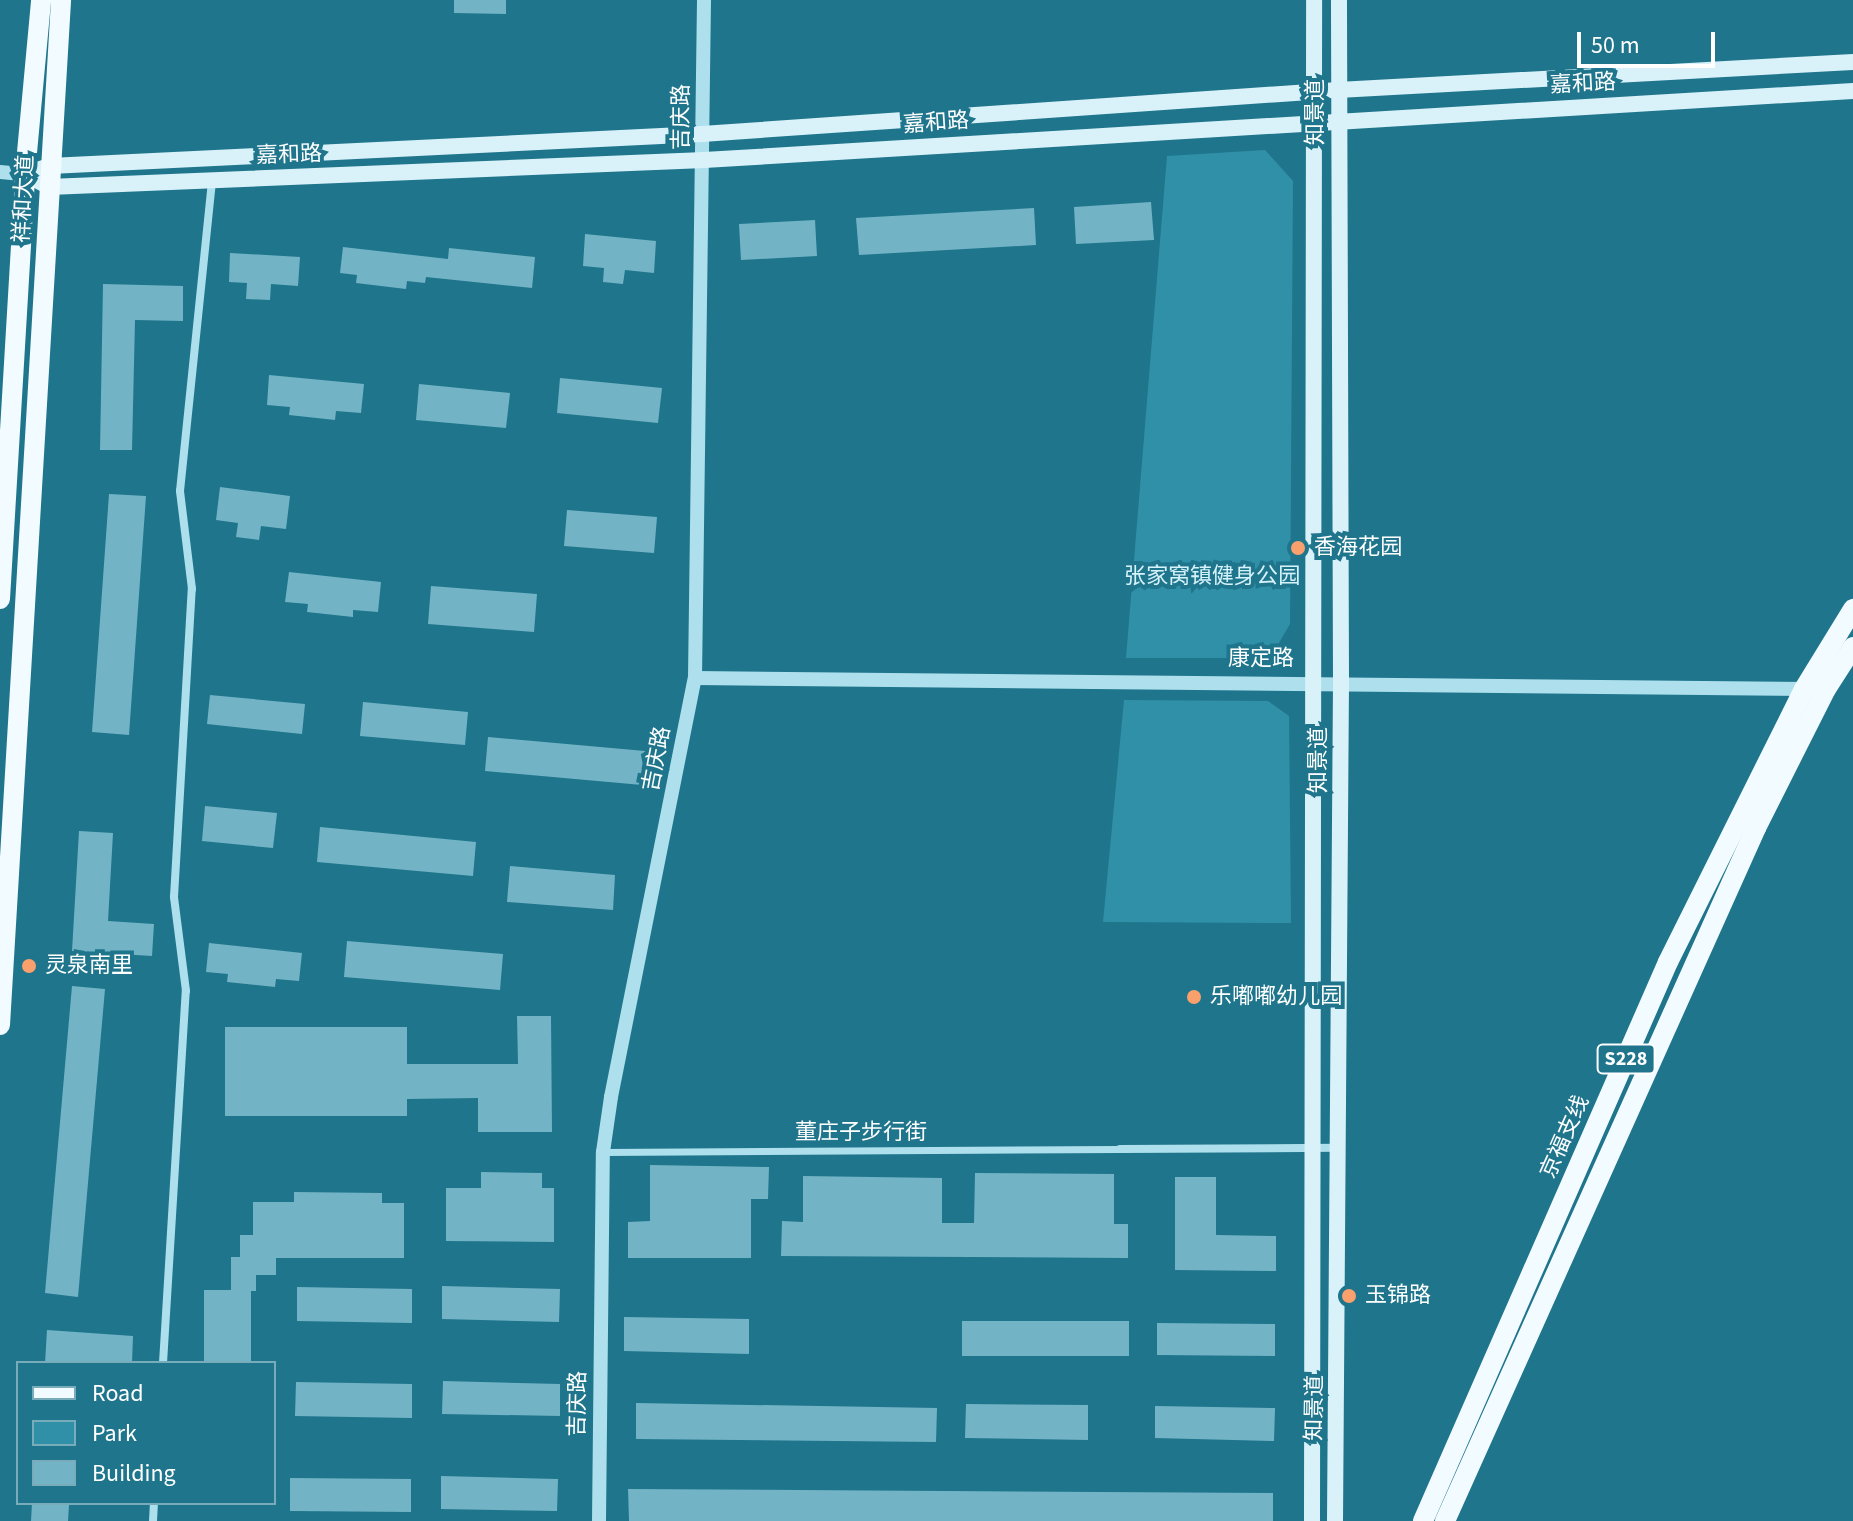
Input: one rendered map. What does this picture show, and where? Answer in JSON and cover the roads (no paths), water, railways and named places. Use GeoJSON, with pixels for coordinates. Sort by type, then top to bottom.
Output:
{"type":"FeatureCollection","features":[{"type":"Feature","properties":{"kind":"main road","name":"祥和大道"},"geometry":{"type":"LineString","coordinates":[[0,599],[25,174],[41,0]]}},
{"type":"Feature","properties":{"kind":"main road","name":"祥和大道"},"geometry":{"type":"LineString","coordinates":[[0,1025],[61,0]]}},
{"type":"Feature","properties":{"kind":"main road","name":"知景道"},"geometry":{"type":"LineString","coordinates":[[1312,1521],[1316,682],[1314,0]]}},
{"type":"Feature","properties":{"kind":"main road","name":"知景道"},"geometry":{"type":"LineString","coordinates":[[1335,1521],[1341,682],[1339,0]]}},
{"type":"Feature","properties":{"kind":"main road","name":"嘉和路"},"geometry":{"type":"LineString","coordinates":[[49,177],[1338,90],[1853,62]]}},
{"type":"Feature","properties":{"kind":"main road","name":"嘉和路"},"geometry":{"type":"LineString","coordinates":[[49,177],[212,180],[704,160],[1853,91]]}},
{"type":"Feature","properties":{"kind":"main road"},"geometry":{"type":"LineString","coordinates":[[25,174],[49,177]]}},
{"type":"Feature","properties":{"kind":"main road","name":"京福支线"},"geometry":{"type":"LineString","coordinates":[[1423,1521],[1668,962],[1804,689],[1853,609]]}},
{"type":"Feature","properties":{"kind":"main road","name":"S228"},"geometry":{"type":"LineString","coordinates":[[1445,1521],[1756,828],[1826,689],[1853,647]]}},
{"type":"Feature","properties":{"kind":"street","name":"吉庆路"},"geometry":{"type":"LineString","coordinates":[[599,1521],[603,1152],[611,1097],[695,678],[704,0]]}},
{"type":"Feature","properties":{"kind":"street"},"geometry":{"type":"LineString","coordinates":[[0,172],[25,174]]}},
{"type":"Feature","properties":{"kind":"street"},"geometry":{"type":"LineString","coordinates":[[163,1361],[186,991],[174,897],[192,589],[180,491],[212,180]]}},
{"type":"Feature","properties":{"kind":"street","name":"康定路"},"geometry":{"type":"LineString","coordinates":[[695,678],[1826,689]]}},
{"type":"Feature","properties":{"kind":"street"},"geometry":{"type":"LineString","coordinates":[[1120,1149],[1338,1148]]}},
{"type":"Feature","properties":{"kind":"street","name":"董庄子步行街"},"geometry":{"type":"LineString","coordinates":[[603,1152],[1120,1149]]}},
{"type":"Feature","properties":{"kind":"place","name":"香海花园"},"geometry":{"type":"Point","coordinates":[1298,548]}},
{"type":"Feature","properties":{"kind":"place","name":"灵泉南里"},"geometry":{"type":"Point","coordinates":[29,966]}},
{"type":"Feature","properties":{"kind":"place","name":"乐嘟嘟幼儿园"},"geometry":{"type":"Point","coordinates":[1194,997]}},
{"type":"Feature","properties":{"kind":"place","name":"玉锦路"},"geometry":{"type":"Point","coordinates":[1349,1296]}},
{"type":"Feature","properties":{"kind":"park label","name":"张家窝镇健身公园"},"geometry":{"type":"Point","coordinates":[1212,577]}}]}
